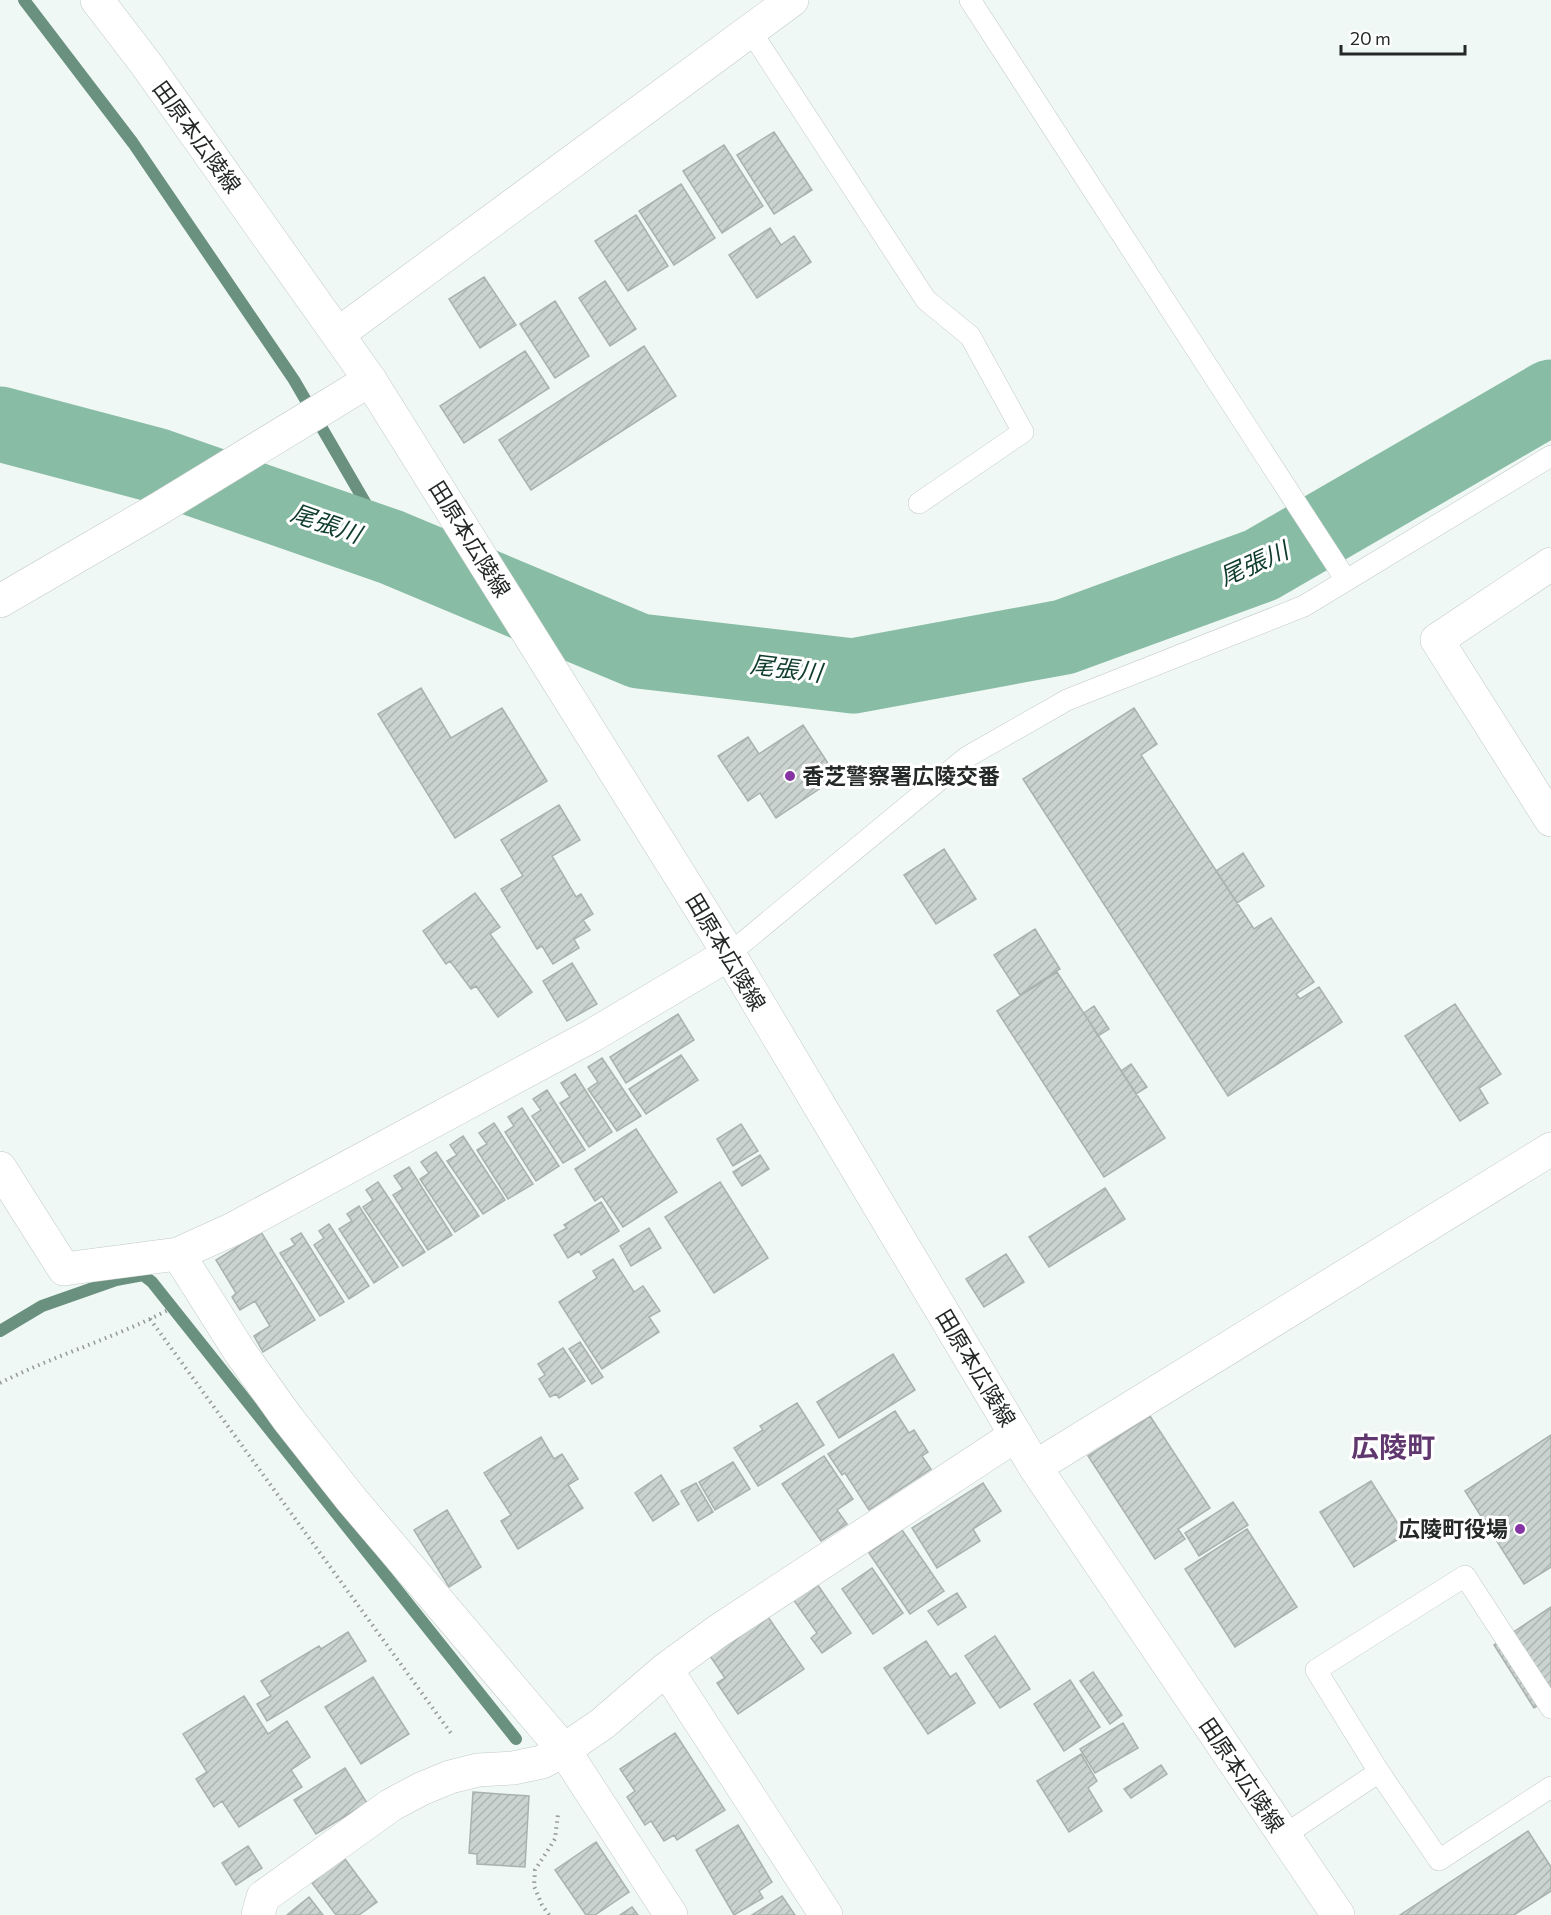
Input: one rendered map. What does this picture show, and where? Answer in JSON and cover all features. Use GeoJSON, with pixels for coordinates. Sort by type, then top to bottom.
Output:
{"type":"FeatureCollection","features":[{"type":"Feature","properties":{"kind":"street","name":"田原本広陵線"},"geometry":{"type":"LineString","coordinates":[[97,0],[146,64],[370,380],[729,954],[1035,1467],[1338,1915]]}},
{"type":"Feature","properties":{"kind":"street"},"geometry":{"type":"LineString","coordinates":[[338,334],[792,0]]}},
{"type":"Feature","properties":{"kind":"street"},"geometry":{"type":"LineString","coordinates":[[0,601],[160,508],[370,380]]}},
{"type":"Feature","properties":{"kind":"street"},"geometry":{"type":"LineString","coordinates":[[1551,564],[1437,640],[1551,820]]}},
{"type":"Feature","properties":{"kind":"street"},"geometry":{"type":"LineString","coordinates":[[0,1168],[64,1269],[178,1254],[233,1229],[551,1058],[729,954]]}},
{"type":"Feature","properties":{"kind":"street"},"geometry":{"type":"LineString","coordinates":[[1035,1467],[1551,1149]]}},
{"type":"Feature","properties":{"kind":"street"},"geometry":{"type":"LineString","coordinates":[[178,1254],[240,1352],[288,1419],[553,1756],[672,1915]]}},
{"type":"Feature","properties":{"kind":"street"},"geometry":{"type":"LineString","coordinates":[[258,1915],[263,1897],[391,1804],[421,1788],[450,1777],[478,1770],[513,1768],[553,1756],[602,1724],[666,1669],[718,1631],[1016,1435]]}},
{"type":"Feature","properties":{"kind":"street"},"geometry":{"type":"LineString","coordinates":[[666,1669],[826,1915]]}},
{"type":"Feature","properties":{"kind":"lane"},"geometry":{"type":"LineString","coordinates":[[970,0],[1342,572]]}},
{"type":"Feature","properties":{"kind":"lane"},"geometry":{"type":"LineString","coordinates":[[750,30],[926,300],[970,336],[1023,432],[919,503]]}},
{"type":"Feature","properties":{"kind":"lane"},"geometry":{"type":"LineString","coordinates":[[729,954],[967,757],[1067,700],[1304,606],[1342,572],[1551,456]]}},
{"type":"Feature","properties":{"kind":"lane"},"geometry":{"type":"LineString","coordinates":[[1551,1708],[1465,1576],[1316,1670],[1379,1772],[1439,1860],[1551,1787]]}},
{"type":"Feature","properties":{"kind":"lane"},"geometry":{"type":"LineString","coordinates":[[1283,1836],[1379,1772]]}},
{"type":"Feature","properties":{"kind":"path"},"geometry":{"type":"LineString","coordinates":[[0,1383],[150,1319],[478,1770]]}},
{"type":"Feature","properties":{"kind":"path"},"geometry":{"type":"LineString","coordinates":[[549,1915],[534,1886],[535,1870],[555,1839],[558,1815],[552,1789],[553,1756]]}},
{"type":"Feature","properties":{"kind":"building"},"geometry":{"type":"Polygon","coordinates":[[[774,132],[812,190],[774,214],[737,155],[774,132]]]}},
{"type":"Feature","properties":{"kind":"building"},"geometry":{"type":"Polygon","coordinates":[[[724,145],[763,206],[722,233],[683,171],[724,145]]]}},
{"type":"Feature","properties":{"kind":"building"},"geometry":{"type":"Polygon","coordinates":[[[681,184],[715,238],[674,265],[639,211],[681,184]]]}},
{"type":"Feature","properties":{"kind":"building"},"geometry":{"type":"Polygon","coordinates":[[[636,215],[668,266],[628,291],[595,241],[636,215]]]}},
{"type":"Feature","properties":{"kind":"building"},"geometry":{"type":"Polygon","coordinates":[[[770,228],[781,245],[794,236],[811,262],[757,298],[729,255],[770,228]]]}},
{"type":"Feature","properties":{"kind":"building"},"geometry":{"type":"Polygon","coordinates":[[[484,277],[516,325],[480,348],[449,299],[484,277]]]}},
{"type":"Feature","properties":{"kind":"building"},"geometry":{"type":"Polygon","coordinates":[[[605,281],[636,329],[610,346],[579,298],[605,281]]]}},
{"type":"Feature","properties":{"kind":"building"},"geometry":{"type":"Polygon","coordinates":[[[555,301],[589,356],[555,378],[520,324],[555,301]]]}},
{"type":"Feature","properties":{"kind":"building"},"geometry":{"type":"Polygon","coordinates":[[[644,346],[676,396],[531,490],[499,440],[644,346]]]}},
{"type":"Feature","properties":{"kind":"building"},"geometry":{"type":"Polygon","coordinates":[[[525,351],[549,388],[464,443],[440,406],[525,351]]]}},
{"type":"Feature","properties":{"kind":"building"},"geometry":{"type":"Polygon","coordinates":[[[421,688],[451,738],[502,708],[547,781],[455,838],[378,714],[421,688]]]}},
{"type":"Feature","properties":{"kind":"building"},"geometry":{"type":"Polygon","coordinates":[[[1134,708],[1157,744],[1141,755],[1254,929],[1271,918],[1314,982],[1296,994],[1300,999],[1319,987],[1342,1022],[1228,1096],[1023,779],[1134,708]]]}},
{"type":"Feature","properties":{"kind":"building"},"geometry":{"type":"Polygon","coordinates":[[[803,725],[837,777],[776,818],[760,793],[748,801],[718,756],[748,737],[759,754],[803,725]]]}},
{"type":"Feature","properties":{"kind":"building"},"geometry":{"type":"Polygon","coordinates":[[[559,805],[580,840],[552,856],[576,897],[581,894],[593,914],[583,920],[590,930],[574,939],[579,948],[553,964],[542,946],[537,949],[501,889],[523,876],[501,840],[559,805]]]}},
{"type":"Feature","properties":{"kind":"building"},"geometry":{"type":"Polygon","coordinates":[[[944,849],[976,899],[936,924],[904,875],[944,849]]]}},
{"type":"Feature","properties":{"kind":"building"},"geometry":{"type":"Polygon","coordinates":[[[1243,853],[1264,886],[1237,903],[1216,871],[1243,853]]]}},
{"type":"Feature","properties":{"kind":"building"},"geometry":{"type":"Polygon","coordinates":[[[475,893],[500,927],[490,934],[532,992],[498,1017],[476,986],[471,989],[450,961],[446,964],[423,931],[475,893]]]}},
{"type":"Feature","properties":{"kind":"building"},"geometry":{"type":"Polygon","coordinates":[[[1035,929],[1060,969],[1020,995],[994,955],[1035,929]]]}},
{"type":"Feature","properties":{"kind":"building"},"geometry":{"type":"Polygon","coordinates":[[[572,963],[597,1004],[567,1021],[543,981],[572,963]]]}},
{"type":"Feature","properties":{"kind":"building"},"geometry":{"type":"Polygon","coordinates":[[[1057,972],[1165,1138],[1104,1177],[997,1011],[1057,972]]]}},
{"type":"Feature","properties":{"kind":"building"},"geometry":{"type":"Polygon","coordinates":[[[1455,1004],[1501,1074],[1479,1088],[1488,1103],[1460,1121],[1405,1036],[1455,1004]]]}},
{"type":"Feature","properties":{"kind":"building"},"geometry":{"type":"Polygon","coordinates":[[[1094,1006],[1109,1029],[1098,1036],[1084,1013],[1094,1006]]]}},
{"type":"Feature","properties":{"kind":"building"},"geometry":{"type":"Polygon","coordinates":[[[678,1014],[694,1040],[626,1083],[610,1057],[678,1014]]]}},
{"type":"Feature","properties":{"kind":"building"},"geometry":{"type":"Polygon","coordinates":[[[681,1055],[698,1080],[646,1114],[629,1089],[681,1055]]]}},
{"type":"Feature","properties":{"kind":"building"},"geometry":{"type":"Polygon","coordinates":[[[602,1058],[641,1116],[617,1131],[588,1089],[598,1082],[588,1067],[602,1058]]]}},
{"type":"Feature","properties":{"kind":"building"},"geometry":{"type":"Polygon","coordinates":[[[1131,1064],[1147,1087],[1136,1094],[1121,1071],[1131,1064]]]}},
{"type":"Feature","properties":{"kind":"building"},"geometry":{"type":"Polygon","coordinates":[[[575,1074],[612,1132],[589,1147],[560,1103],[570,1097],[561,1083],[575,1074]]]}},
{"type":"Feature","properties":{"kind":"building"},"geometry":{"type":"Polygon","coordinates":[[[547,1090],[585,1150],[563,1163],[532,1116],[541,1110],[533,1099],[547,1090]]]}},
{"type":"Feature","properties":{"kind":"building"},"geometry":{"type":"Polygon","coordinates":[[[522,1108],[559,1166],[536,1181],[505,1132],[514,1126],[508,1117],[522,1108]]]}},
{"type":"Feature","properties":{"kind":"building"},"geometry":{"type":"Polygon","coordinates":[[[494,1123],[533,1184],[508,1199],[477,1150],[487,1144],[479,1133],[494,1123]]]}},
{"type":"Feature","properties":{"kind":"building"},"geometry":{"type":"Polygon","coordinates":[[[741,1124],[758,1151],[733,1166],[717,1139],[741,1124]]]}},
{"type":"Feature","properties":{"kind":"building"},"geometry":{"type":"Polygon","coordinates":[[[636,1129],[677,1192],[623,1227],[602,1196],[595,1201],[575,1169],[636,1129]]]}},
{"type":"Feature","properties":{"kind":"building"},"geometry":{"type":"Polygon","coordinates":[[[463,1136],[505,1200],[483,1214],[447,1161],[457,1155],[450,1145],[463,1136]]]}},
{"type":"Feature","properties":{"kind":"building"},"geometry":{"type":"Polygon","coordinates":[[[436,1152],[479,1216],[455,1232],[420,1179],[429,1173],[421,1162],[436,1152]]]}},
{"type":"Feature","properties":{"kind":"building"},"geometry":{"type":"Polygon","coordinates":[[[760,1155],[769,1169],[742,1186],[733,1172],[760,1155]]]}},
{"type":"Feature","properties":{"kind":"building"},"geometry":{"type":"Polygon","coordinates":[[[409,1167],[452,1235],[428,1250],[393,1195],[403,1189],[394,1176],[409,1167]]]}},
{"type":"Feature","properties":{"kind":"building"},"geometry":{"type":"Polygon","coordinates":[[[378,1182],[425,1252],[403,1266],[363,1207],[373,1200],[366,1190],[378,1182]]]}},
{"type":"Feature","properties":{"kind":"building"},"geometry":{"type":"Polygon","coordinates":[[[720,1182],[768,1258],[714,1293],[665,1217],[720,1182]]]}},
{"type":"Feature","properties":{"kind":"building"},"geometry":{"type":"Polygon","coordinates":[[[1105,1188],[1125,1219],[1049,1267],[1029,1237],[1105,1188]]]}},
{"type":"Feature","properties":{"kind":"building"},"geometry":{"type":"Polygon","coordinates":[[[601,1202],[619,1231],[581,1255],[579,1251],[568,1258],[554,1235],[567,1228],[564,1225],[601,1202]]]}},
{"type":"Feature","properties":{"kind":"building"},"geometry":{"type":"Polygon","coordinates":[[[359,1206],[398,1267],[374,1283],[339,1229],[352,1221],[347,1214],[359,1206]]]}},
{"type":"Feature","properties":{"kind":"building"},"geometry":{"type":"Polygon","coordinates":[[[329,1224],[369,1286],[349,1299],[314,1245],[324,1238],[319,1231],[329,1224]]]}},
{"type":"Feature","properties":{"kind":"building"},"geometry":{"type":"Polygon","coordinates":[[[649,1228],[661,1248],[631,1266],[620,1246],[649,1228]]]}},
{"type":"Feature","properties":{"kind":"building"},"geometry":{"type":"Polygon","coordinates":[[[261,1232],[315,1320],[263,1352],[254,1336],[270,1326],[255,1301],[240,1310],[232,1297],[236,1293],[216,1260],[261,1232]]]}},
{"type":"Feature","properties":{"kind":"building"},"geometry":{"type":"Polygon","coordinates":[[[301,1233],[344,1302],[320,1316],[280,1253],[295,1245],[291,1239],[301,1233]]]}},
{"type":"Feature","properties":{"kind":"building"},"geometry":{"type":"Polygon","coordinates":[[[1006,1254],[1024,1282],[984,1307],[966,1279],[1006,1254]]]}},
{"type":"Feature","properties":{"kind":"building"},"geometry":{"type":"Polygon","coordinates":[[[613,1259],[634,1292],[643,1286],[660,1311],[649,1317],[659,1332],[602,1369],[559,1302],[597,1278],[593,1271],[613,1259]]]}},
{"type":"Feature","properties":{"kind":"building"},"geometry":{"type":"Polygon","coordinates":[[[580,1342],[603,1377],[592,1384],[569,1349],[580,1342]]]}},
{"type":"Feature","properties":{"kind":"building"},"geometry":{"type":"Polygon","coordinates":[[[563,1348],[585,1381],[559,1398],[556,1394],[550,1397],[539,1379],[545,1375],[538,1364],[563,1348]]]}},
{"type":"Feature","properties":{"kind":"building"},"geometry":{"type":"Polygon","coordinates":[[[893,1354],[915,1390],[839,1438],[817,1402],[893,1354]]]}},
{"type":"Feature","properties":{"kind":"building"},"geometry":{"type":"Polygon","coordinates":[[[797,1403],[824,1445],[758,1486],[734,1448],[763,1430],[760,1426],[797,1403]]]}},
{"type":"Feature","properties":{"kind":"building"},"geometry":{"type":"Polygon","coordinates":[[[895,1411],[909,1433],[914,1430],[928,1452],[922,1456],[931,1469],[869,1510],[845,1473],[842,1475],[828,1454],[895,1411]]]}},
{"type":"Feature","properties":{"kind":"building"},"geometry":{"type":"Polygon","coordinates":[[[1150,1416],[1210,1508],[1178,1529],[1185,1539],[1155,1559],[1088,1456],[1150,1416]]]}},
{"type":"Feature","properties":{"kind":"building","name":"広陵町役場"},"geometry":{"type":"Polygon","coordinates":[[[1551,1435],[1551,1567],[1524,1584],[1465,1491],[1551,1435]]]}},
{"type":"Feature","properties":{"kind":"building"},"geometry":{"type":"Polygon","coordinates":[[[541,1437],[554,1459],[562,1454],[578,1479],[568,1485],[583,1508],[518,1549],[501,1521],[511,1515],[484,1473],[541,1437]]]}},
{"type":"Feature","properties":{"kind":"building"},"geometry":{"type":"Polygon","coordinates":[[[824,1456],[853,1499],[837,1510],[847,1524],[821,1541],[782,1484],[824,1456]]]}},
{"type":"Feature","properties":{"kind":"building"},"geometry":{"type":"Polygon","coordinates":[[[733,1462],[750,1489],[715,1510],[699,1482],[733,1462]]]}},
{"type":"Feature","properties":{"kind":"building"},"geometry":{"type":"Polygon","coordinates":[[[661,1475],[679,1504],[653,1521],[635,1493],[661,1475]]]}},
{"type":"Feature","properties":{"kind":"building"},"geometry":{"type":"Polygon","coordinates":[[[1371,1481],[1405,1535],[1354,1567],[1320,1512],[1371,1481]]]}},
{"type":"Feature","properties":{"kind":"building"},"geometry":{"type":"Polygon","coordinates":[[[696,1483],[713,1512],[698,1521],[681,1491],[696,1483]]]}},
{"type":"Feature","properties":{"kind":"building"},"geometry":{"type":"Polygon","coordinates":[[[983,1483],[1001,1511],[973,1529],[980,1541],[937,1568],[912,1528],[983,1483]]]}},
{"type":"Feature","properties":{"kind":"building"},"geometry":{"type":"Polygon","coordinates":[[[1233,1502],[1248,1525],[1199,1556],[1185,1533],[1233,1502]]]}},
{"type":"Feature","properties":{"kind":"building"},"geometry":{"type":"Polygon","coordinates":[[[447,1510],[481,1567],[449,1587],[414,1530],[447,1510]]]}},
{"type":"Feature","properties":{"kind":"building"},"geometry":{"type":"Polygon","coordinates":[[[1247,1529],[1297,1607],[1235,1647],[1185,1569],[1247,1529]]]}},
{"type":"Feature","properties":{"kind":"building"},"geometry":{"type":"Polygon","coordinates":[[[902,1530],[944,1591],[910,1614],[869,1553],[902,1530]]]}},
{"type":"Feature","properties":{"kind":"building"},"geometry":{"type":"Polygon","coordinates":[[[872,1568],[903,1613],[873,1634],[842,1589],[872,1568]]]}},
{"type":"Feature","properties":{"kind":"building"},"geometry":{"type":"Polygon","coordinates":[[[817,1584],[851,1633],[822,1653],[811,1638],[817,1633],[793,1599],[817,1584]]]}},
{"type":"Feature","properties":{"kind":"building"},"geometry":{"type":"Polygon","coordinates":[[[957,1593],[966,1607],[938,1625],[928,1611],[957,1593]]]}},
{"type":"Feature","properties":{"kind":"building"},"geometry":{"type":"Polygon","coordinates":[[[1551,1607],[1551,1697],[1534,1708],[1494,1645],[1551,1607]]]}},
{"type":"Feature","properties":{"kind":"building"},"geometry":{"type":"Polygon","coordinates":[[[768,1617],[804,1669],[738,1714],[717,1683],[725,1678],[710,1656],[768,1617]]]}},
{"type":"Feature","properties":{"kind":"building"},"geometry":{"type":"Polygon","coordinates":[[[348,1632],[366,1661],[267,1721],[257,1704],[271,1696],[261,1681],[319,1646],[321,1649],[348,1632]]]}},
{"type":"Feature","properties":{"kind":"building"},"geometry":{"type":"Polygon","coordinates":[[[995,1636],[1030,1689],[1000,1708],[965,1656],[995,1636]]]}},
{"type":"Feature","properties":{"kind":"building"},"geometry":{"type":"Polygon","coordinates":[[[926,1641],[950,1677],[956,1673],[975,1703],[928,1734],[884,1668],[926,1641]]]}},
{"type":"Feature","properties":{"kind":"building"},"geometry":{"type":"Polygon","coordinates":[[[1093,1672],[1122,1715],[1110,1724],[1080,1681],[1093,1672]]]}},
{"type":"Feature","properties":{"kind":"building"},"geometry":{"type":"Polygon","coordinates":[[[373,1677],[409,1734],[361,1764],[325,1707],[373,1677]]]}},
{"type":"Feature","properties":{"kind":"building"},"geometry":{"type":"Polygon","coordinates":[[[1070,1680],[1100,1727],[1064,1751],[1034,1704],[1070,1680]]]}},
{"type":"Feature","properties":{"kind":"building"},"geometry":{"type":"Polygon","coordinates":[[[244,1696],[268,1734],[287,1721],[310,1757],[291,1770],[302,1787],[239,1827],[222,1801],[214,1807],[196,1779],[207,1772],[183,1734],[244,1696]]]}},
{"type":"Feature","properties":{"kind":"building"},"geometry":{"type":"Polygon","coordinates":[[[1123,1723],[1138,1748],[1095,1773],[1080,1749],[1123,1723]]]}},
{"type":"Feature","properties":{"kind":"building"},"geometry":{"type":"Polygon","coordinates":[[[675,1733],[725,1810],[677,1840],[674,1835],[664,1841],[651,1821],[645,1825],[627,1797],[635,1791],[620,1769],[675,1733]]]}},
{"type":"Feature","properties":{"kind":"building"},"geometry":{"type":"Polygon","coordinates":[[[1081,1754],[1097,1781],[1088,1788],[1102,1811],[1069,1832],[1037,1781],[1081,1754]]]}},
{"type":"Feature","properties":{"kind":"building"},"geometry":{"type":"Polygon","coordinates":[[[1161,1765],[1167,1774],[1131,1798],[1124,1789],[1161,1765]]]}},
{"type":"Feature","properties":{"kind":"building"},"geometry":{"type":"Polygon","coordinates":[[[345,1768],[367,1803],[316,1834],[294,1800],[345,1768]]]}},
{"type":"Feature","properties":{"kind":"building"},"geometry":{"type":"Polygon","coordinates":[[[473,1792],[529,1796],[525,1867],[477,1864],[477,1854],[469,1853],[473,1792]]]}},
{"type":"Feature","properties":{"kind":"building"},"geometry":{"type":"Polygon","coordinates":[[[738,1825],[772,1882],[759,1891],[763,1898],[734,1915],[696,1850],[738,1825]]]}},
{"type":"Feature","properties":{"kind":"building"},"geometry":{"type":"Polygon","coordinates":[[[1528,1831],[1551,1867],[1551,1891],[1514,1915],[1400,1915],[1528,1831]]]}},
{"type":"Feature","properties":{"kind":"building"},"geometry":{"type":"Polygon","coordinates":[[[596,1842],[629,1892],[595,1915],[586,1915],[555,1870],[596,1842]]]}},
{"type":"Feature","properties":{"kind":"building"},"geometry":{"type":"Polygon","coordinates":[[[248,1846],[262,1868],[236,1885],[222,1863],[248,1846]]]}},
{"type":"Feature","properties":{"kind":"building"},"geometry":{"type":"Polygon","coordinates":[[[342,1855],[377,1902],[359,1915],[336,1915],[309,1879],[342,1855]]]}},
{"type":"Feature","properties":{"kind":"building"},"geometry":{"type":"Polygon","coordinates":[[[782,1896],[795,1915],[752,1915],[782,1896]]]}},
{"type":"Feature","properties":{"kind":"building"},"geometry":{"type":"Polygon","coordinates":[[[309,1897],[323,1915],[287,1915],[309,1897]]]}},
{"type":"Feature","properties":{"kind":"building"},"geometry":{"type":"Polygon","coordinates":[[[632,1907],[638,1915],[620,1915],[632,1907]]]}},
{"type":"Feature","properties":{"kind":"waterway"},"geometry":{"type":"LineString","coordinates":[[24,0],[133,143],[294,380],[391,547]]}},
{"type":"Feature","properties":{"kind":"waterway","name":"尾張川"},"geometry":{"type":"LineString","coordinates":[[0,424],[155,465],[391,547],[639,651],[853,676],[1064,637],[1261,565],[1551,397]]}},
{"type":"Feature","properties":{"kind":"waterway"},"geometry":{"type":"LineString","coordinates":[[0,1331],[42,1306],[116,1280],[143,1275],[152,1282],[516,1739]]}},
{"type":"Feature","properties":{"kind":"place","name":"香芝警察署広陵交番"},"geometry":{"type":"Point","coordinates":[790,776]}},
{"type":"Feature","properties":{"kind":"place","name":"広陵町役場"},"geometry":{"type":"Point","coordinates":[1520,1529]}},
{"type":"Feature","properties":{"kind":"district","name":"広陵町"},"geometry":{"type":"Point","coordinates":[1393,1447]}}]}
